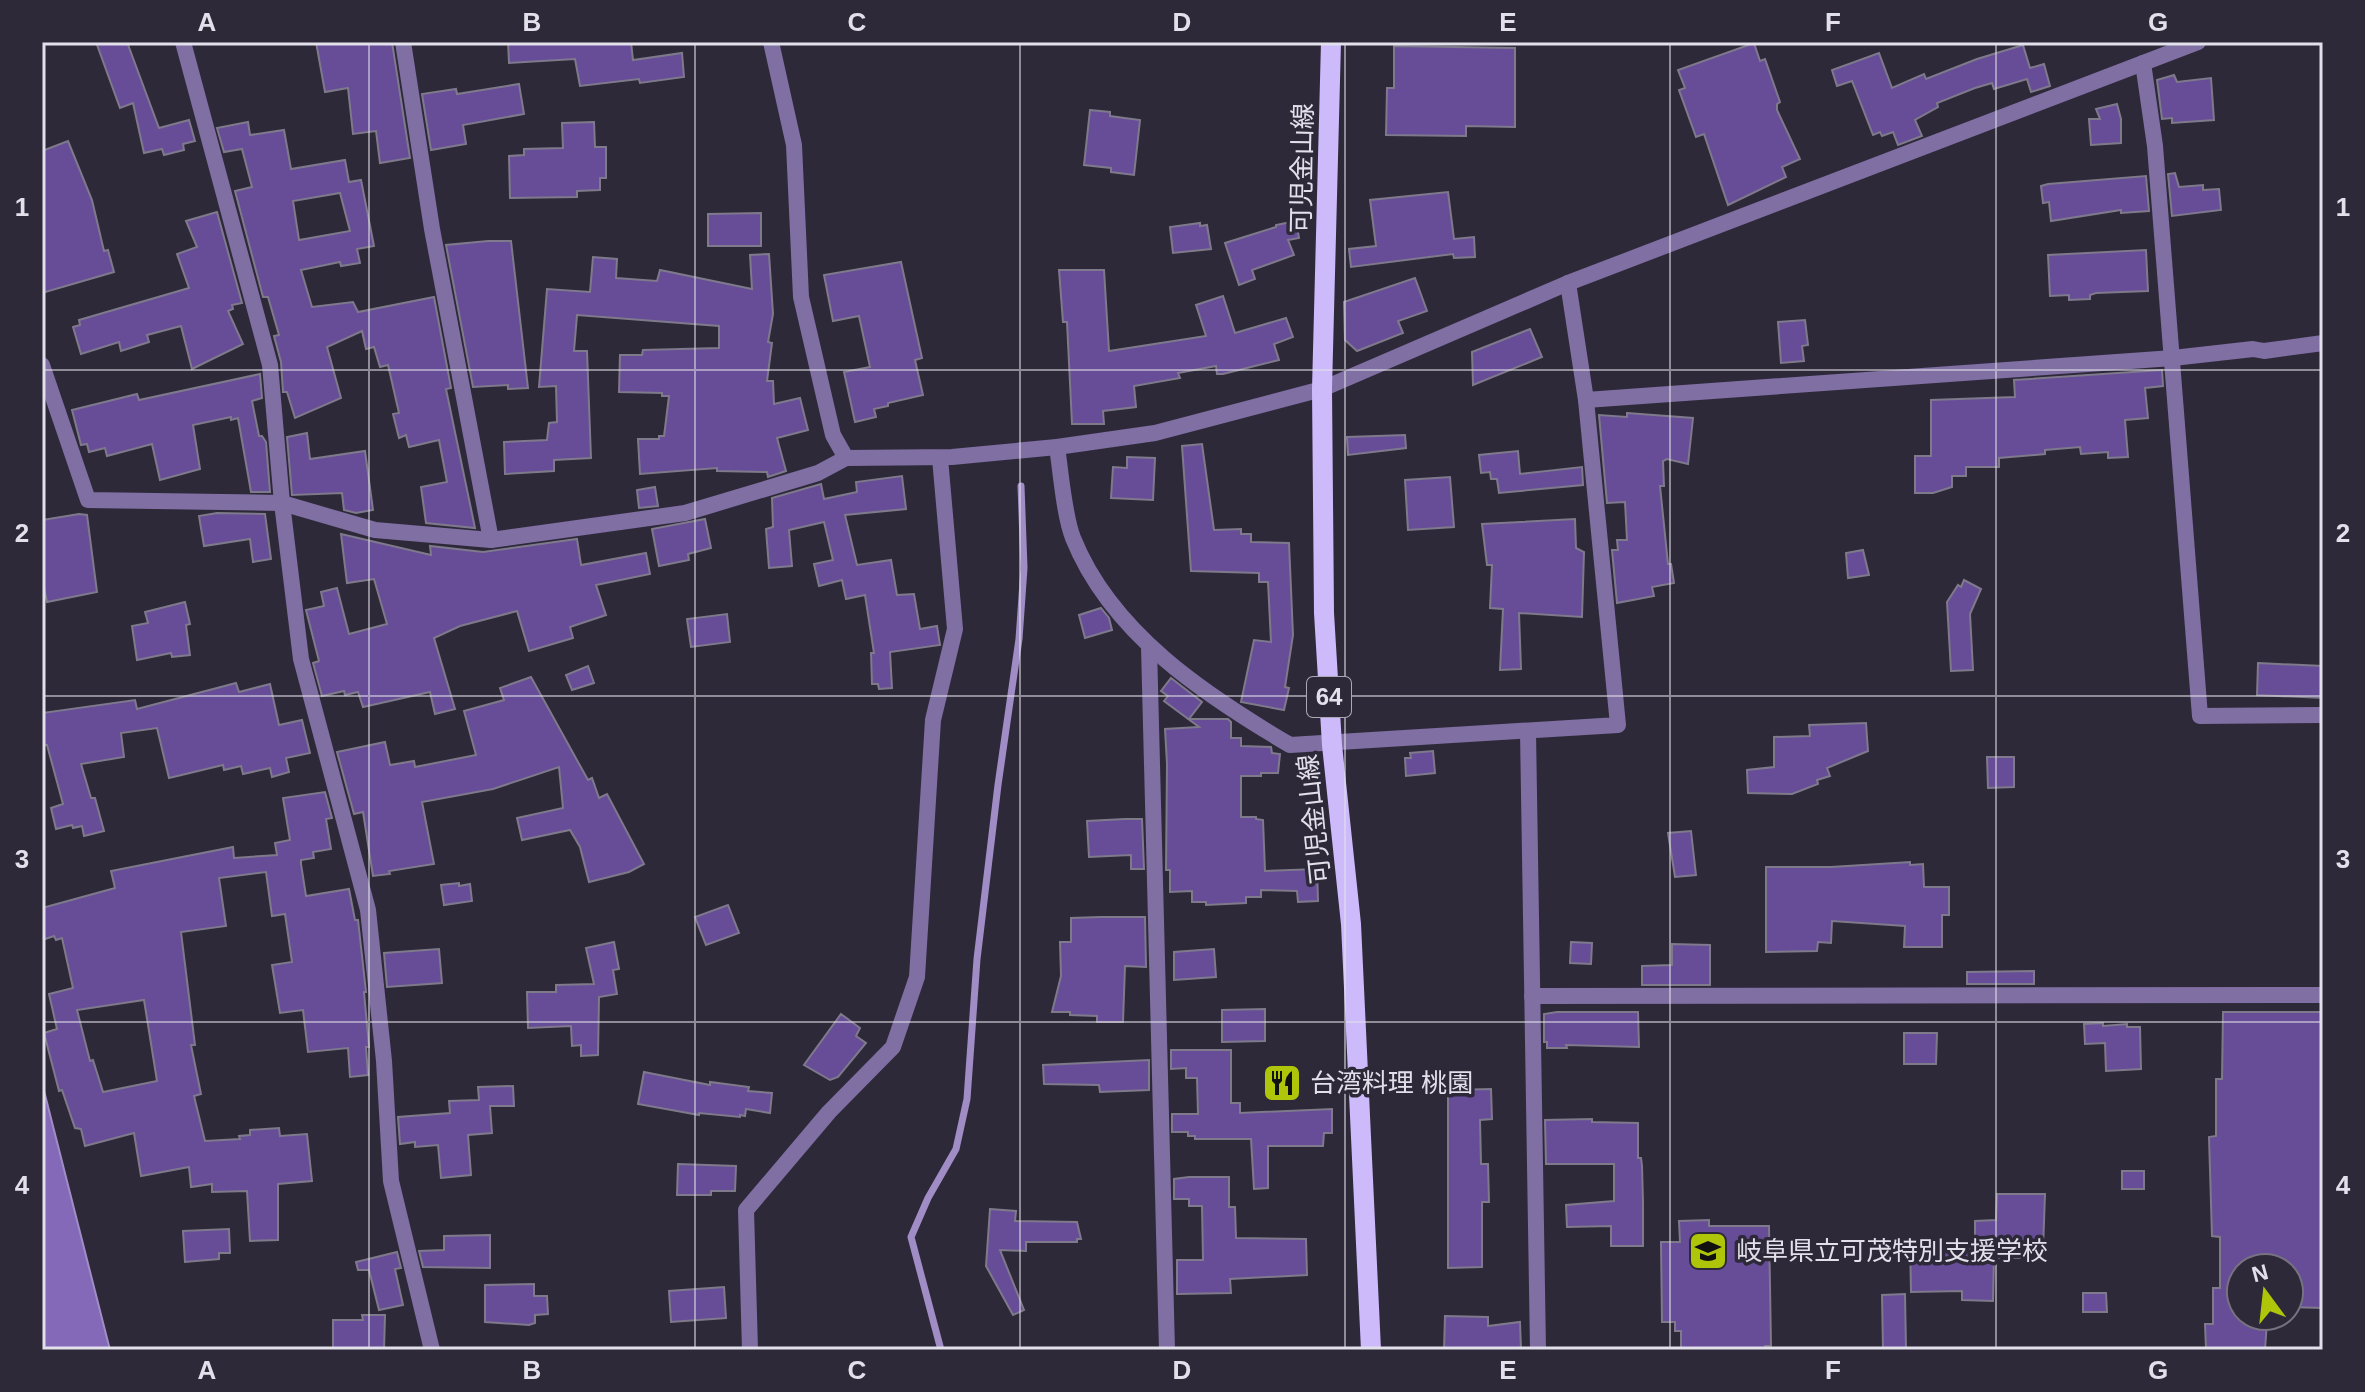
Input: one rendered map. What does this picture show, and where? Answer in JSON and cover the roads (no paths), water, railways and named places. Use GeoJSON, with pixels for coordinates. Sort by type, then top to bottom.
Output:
{"type":"FeatureCollection","features":[{"type":"Feature","properties":{"kind":"main road","name":"可児金山線"},"geometry":{"type":"LineString","coordinates":[[1331,42],[1322,389],[1324,613],[1332,745],[1351,924],[1371,1350]]}},
{"type":"Feature","properties":{"kind":"street"},"geometry":{"type":"LineString","coordinates":[[183,42],[270,365],[282,503],[301,659],[368,910],[384,1061],[391,1181],[432,1350]]}},
{"type":"Feature","properties":{"kind":"street"},"geometry":{"type":"LineString","coordinates":[[403,42],[432,229],[491,540]]}},
{"type":"Feature","properties":{"kind":"street"},"geometry":{"type":"LineString","coordinates":[[771,42],[794,145],[801,297],[833,435],[846,458]]}},
{"type":"Feature","properties":{"kind":"street"},"geometry":{"type":"LineString","coordinates":[[42,365],[88,500],[282,503],[375,530],[491,540],[685,513],[818,473],[846,458],[940,458],[1057,447],[1155,433],[1322,389],[1568,283],[2198,42]]}},
{"type":"Feature","properties":{"kind":"street"},"geometry":{"type":"LineString","coordinates":[[2143,63],[2155,146],[2200,716],[2323,715]]}},
{"type":"Feature","properties":{"kind":"street"},"geometry":{"type":"LineString","coordinates":[[1057,447],[1072,536],[1102,592],[1149,647],[1247,720],[1290,745],[1332,745],[1618,725],[1586,400],[1568,283]]}},
{"type":"Feature","properties":{"kind":"street"},"geometry":{"type":"LineString","coordinates":[[1586,400],[2173,358],[2253,349],[2264,351],[2323,343]]}},
{"type":"Feature","properties":{"kind":"street"},"geometry":{"type":"LineString","coordinates":[[750,1350],[746,1210],[829,1112],[893,1047],[917,977],[933,720],[955,629],[940,458]]}},
{"type":"Feature","properties":{"kind":"street"},"geometry":{"type":"LineString","coordinates":[[1149,647],[1167,1350]]}},
{"type":"Feature","properties":{"kind":"street"},"geometry":{"type":"LineString","coordinates":[[1528,732],[1538,1350]]}},
{"type":"Feature","properties":{"kind":"street"},"geometry":{"type":"LineString","coordinates":[[1532,996],[2323,995]]}},
{"type":"Feature","properties":{"kind":"waterway"},"geometry":{"type":"LineString","coordinates":[[941,1350],[911,1237],[928,1198],[956,1149],[967,1099],[977,959],[1019,639],[1024,568],[1021,486]]}},
{"type":"Feature","properties":{"kind":"place","name":"台湾料理 桃園"},"geometry":{"type":"Point","coordinates":[1282,1083]}},
{"type":"Feature","properties":{"kind":"place","name":"岐阜県立可茂特別支援学校"},"geometry":{"type":"Point","coordinates":[1708,1251]}}]}
